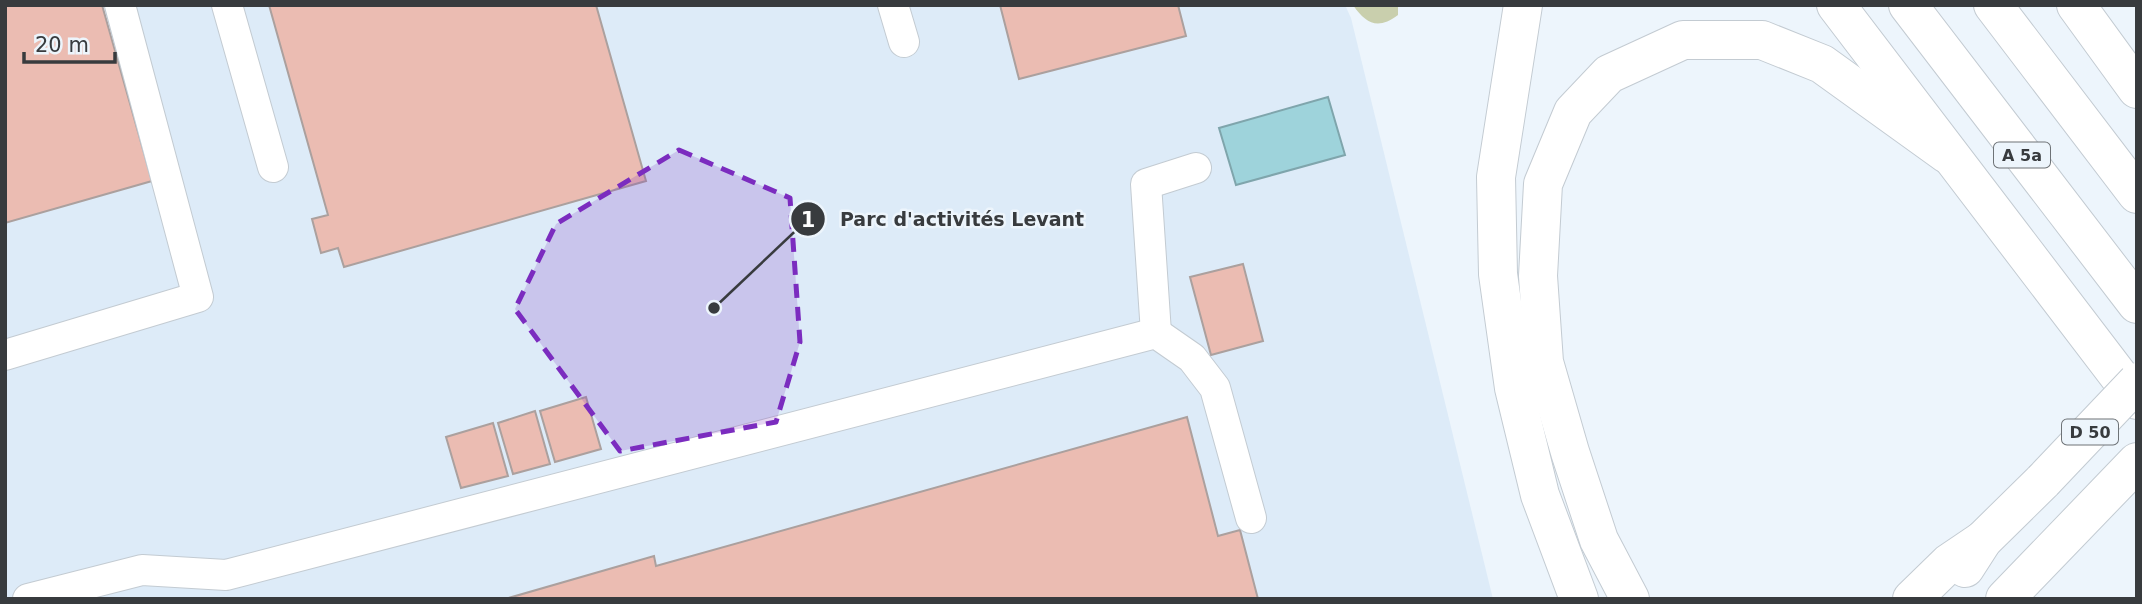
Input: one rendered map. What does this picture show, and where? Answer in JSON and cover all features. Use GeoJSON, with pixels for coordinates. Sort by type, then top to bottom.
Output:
{"type":"FeatureCollection","features":[{"type":"Feature","properties":{"kind":"main road"},"geometry":{"type":"LineString","coordinates":[[1524,5],[1496,177],[1498,274],[1514,388],[1540,495],[1579,599]]}},
{"type":"Feature","properties":{"kind":"main road"},"geometry":{"type":"LineString","coordinates":[[1836,5],[2137,400]]}},
{"type":"Feature","properties":{"kind":"main road","name":"A 5a"},"geometry":{"type":"LineString","coordinates":[[1908,5],[2137,304]]}},
{"type":"Feature","properties":{"kind":"main road"},"geometry":{"type":"LineString","coordinates":[[1993,5],[2137,194]]}},
{"type":"Feature","properties":{"kind":"main road"},"geometry":{"type":"LineString","coordinates":[[2076,8],[2137,89]]}},
{"type":"Feature","properties":{"kind":"main road"},"geometry":{"type":"LineString","coordinates":[[1630,599],[1599,540],[1544,362],[1538,276],[1543,184],[1573,112],[1609,74],[1684,40],[1762,40],[1822,64],[1947,153]]}},
{"type":"Feature","properties":{"kind":"main road","name":"D 50"},"geometry":{"type":"LineString","coordinates":[[1937,599],[1961,573],[1983,540],[2137,383]]}},
{"type":"Feature","properties":{"kind":"main road","name":"D 50"},"geometry":{"type":"LineString","coordinates":[[2005,599],[2137,461]]}},
{"type":"Feature","properties":{"kind":"main road"},"geometry":{"type":"LineString","coordinates":[[1912,599],[1949,563],[1983,540]]}},
{"type":"Feature","properties":{"kind":"lane"},"geometry":{"type":"LineString","coordinates":[[5,355],[198,298],[120,5]]}},
{"type":"Feature","properties":{"kind":"lane"},"geometry":{"type":"LineString","coordinates":[[227,5],[273,167]]}},
{"type":"Feature","properties":{"kind":"lane"},"geometry":{"type":"LineString","coordinates":[[893,5],[904,42]]}},
{"type":"Feature","properties":{"kind":"lane"},"geometry":{"type":"LineString","coordinates":[[1156,333],[1146,184],[1196,169]]}},
{"type":"Feature","properties":{"kind":"lane"},"geometry":{"type":"LineString","coordinates":[[28,599],[142,570],[226,575],[1156,333],[1192,358],[1215,388],[1251,518]]}},
{"type":"Feature","properties":{"kind":"highlighted area"},"geometry":{"type":"Polygon","coordinates":[[[679,150],[790,198],[800,342],[776,422],[620,451],[515,309],[556,224],[679,150]]]}},
{"type":"Feature","properties":{"kind":"shaded area"},"geometry":{"type":"Polygon","coordinates":[[[5,5],[1345,5],[1351,18],[1493,599],[5,599],[5,5]]]}},
{"type":"Feature","properties":{"kind":"green space"},"geometry":{"type":"Polygon","coordinates":[[[1353,5],[1398,5],[1398,15],[1391,20],[1373,23],[1363,17],[1353,5]]]}},
{"type":"Feature","properties":{"kind":"water"},"geometry":{"type":"Polygon","coordinates":[[[1328,97],[1345,155],[1236,185],[1219,128],[1328,97]]]}},
{"type":"Feature","properties":{"kind":"building"},"geometry":{"type":"Polygon","coordinates":[[[5,5],[102,5],[152,181],[5,223],[5,5]]]}},
{"type":"Feature","properties":{"kind":"building"},"geometry":{"type":"Polygon","coordinates":[[[269,5],[596,5],[646,181],[344,267],[338,248],[321,253],[312,219],[328,215],[269,5]]]}},
{"type":"Feature","properties":{"kind":"building"},"geometry":{"type":"Polygon","coordinates":[[[1000,5],[1178,5],[1186,36],[1019,79],[1000,5]]]}},
{"type":"Feature","properties":{"kind":"building"},"geometry":{"type":"Polygon","coordinates":[[[1243,264],[1263,341],[1211,355],[1190,277],[1243,264]]]}},
{"type":"Feature","properties":{"kind":"building"},"geometry":{"type":"Polygon","coordinates":[[[586,397],[601,449],[555,462],[540,411],[586,397]]]}},
{"type":"Feature","properties":{"kind":"building"},"geometry":{"type":"Polygon","coordinates":[[[535,411],[550,464],[513,474],[498,423],[535,411]]]}},
{"type":"Feature","properties":{"kind":"building"},"geometry":{"type":"Polygon","coordinates":[[[1187,417],[1218,536],[1240,530],[1258,599],[505,599],[654,556],[656,566],[1187,417]]]}},
{"type":"Feature","properties":{"kind":"building"},"geometry":{"type":"Polygon","coordinates":[[[493,423],[508,476],[461,488],[446,437],[493,423]]]}},
{"type":"Feature","properties":{"kind":"place","name":"Parc d'activités Levant"},"geometry":{"type":"Point","coordinates":[714,308]}}]}
